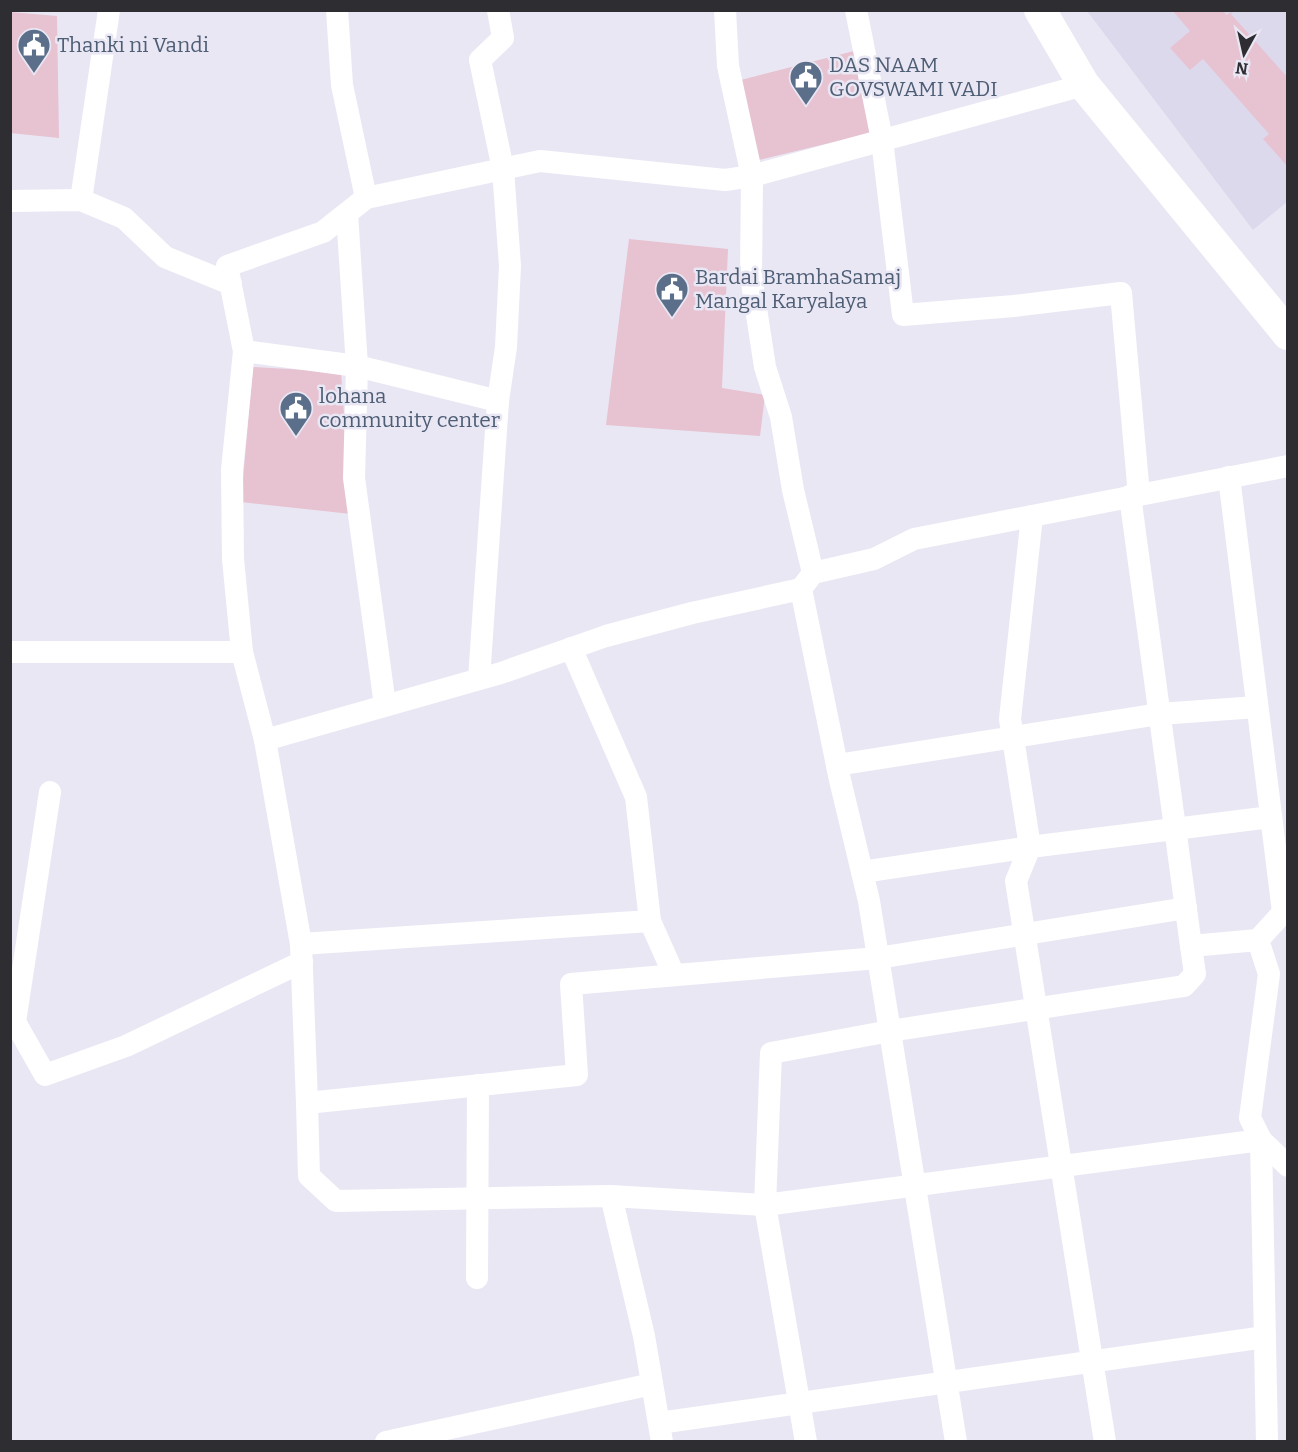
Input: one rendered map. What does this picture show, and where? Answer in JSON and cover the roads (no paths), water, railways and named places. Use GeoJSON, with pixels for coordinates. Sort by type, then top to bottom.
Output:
{"type":"FeatureCollection","features":[{"type":"Feature","properties":{"kind":"main road"},"geometry":{"type":"LineString","coordinates":[[1040,10],[1084,85],[1287,334]]}},
{"type":"Feature","properties":{"kind":"street"},"geometry":{"type":"LineString","coordinates":[[81,200],[109,10]]}},
{"type":"Feature","properties":{"kind":"street"},"geometry":{"type":"LineString","coordinates":[[337,10],[342,85],[366,198]]}},
{"type":"Feature","properties":{"kind":"street"},"geometry":{"type":"LineString","coordinates":[[479,679],[498,401],[506,347],[510,267],[503,169],[480,60],[503,38],[498,10]]}},
{"type":"Feature","properties":{"kind":"street"},"geometry":{"type":"LineString","coordinates":[[725,10],[728,66],[752,176],[751,276],[763,356],[781,417],[837,765],[862,872],[878,958],[956,1442]]}},
{"type":"Feature","properties":{"kind":"street"},"geometry":{"type":"LineString","coordinates":[[806,1442],[765,1205],[771,1053],[890,1031],[1184,986],[1195,974],[1159,714],[1135,496],[1121,292],[1014,306],[903,315],[882,140],[856,10]]}},
{"type":"Feature","properties":{"kind":"street"},"geometry":{"type":"LineString","coordinates":[[1084,85],[752,176],[725,180],[540,161],[366,198],[323,232],[227,266],[244,351],[232,470],[233,559],[242,652],[266,740],[301,953],[309,1176],[336,1202],[611,1196],[765,1205],[1261,1140]]}},
{"type":"Feature","properties":{"kind":"street"},"geometry":{"type":"LineString","coordinates":[[10,201],[81,200],[124,218],[165,257],[231,284]]}},
{"type":"Feature","properties":{"kind":"street"},"geometry":{"type":"LineString","coordinates":[[346,214],[357,366],[354,478],[385,705]]}},
{"type":"Feature","properties":{"kind":"street"},"geometry":{"type":"LineString","coordinates":[[244,351],[357,366],[498,401]]}},
{"type":"Feature","properties":{"kind":"street"},"geometry":{"type":"LineString","coordinates":[[266,740],[479,679],[571,648],[807,581],[874,559],[914,539],[1287,466]]}},
{"type":"Feature","properties":{"kind":"street"},"geometry":{"type":"LineString","coordinates":[[1191,946],[1258,940],[1285,910],[1271,817],[1229,477]]}},
{"type":"Feature","properties":{"kind":"street"},"geometry":{"type":"LineString","coordinates":[[1032,516],[1010,719],[1030,847],[1016,881],[1105,1442]]}},
{"type":"Feature","properties":{"kind":"street"},"geometry":{"type":"LineString","coordinates":[[571,648],[636,797],[650,921],[674,975]]}},
{"type":"Feature","properties":{"kind":"street"},"geometry":{"type":"LineString","coordinates":[[10,652],[242,652]]}},
{"type":"Feature","properties":{"kind":"street"},"geometry":{"type":"LineString","coordinates":[[837,765],[1159,714],[1257,707]]}},
{"type":"Feature","properties":{"kind":"street"},"geometry":{"type":"LineString","coordinates":[[50,792],[13,1020],[45,1075],[126,1046],[301,953],[650,921]]}},
{"type":"Feature","properties":{"kind":"street"},"geometry":{"type":"LineString","coordinates":[[862,872],[1030,847],[1271,817]]}},
{"type":"Feature","properties":{"kind":"street"},"geometry":{"type":"LineString","coordinates":[[307,1103],[577,1075],[571,984],[878,958],[1186,908]]}},
{"type":"Feature","properties":{"kind":"street"},"geometry":{"type":"LineString","coordinates":[[1258,940],[1269,974],[1250,1118],[1261,1140],[1287,1166]]}},
{"type":"Feature","properties":{"kind":"street"},"geometry":{"type":"LineString","coordinates":[[1269,974],[1287,991]]}},
{"type":"Feature","properties":{"kind":"street"},"geometry":{"type":"LineString","coordinates":[[477,1278],[478,1085]]}},
{"type":"Feature","properties":{"kind":"street"},"geometry":{"type":"LineString","coordinates":[[1261,1140],[1267,1442]]}},
{"type":"Feature","properties":{"kind":"street"},"geometry":{"type":"LineString","coordinates":[[611,1196],[644,1336],[660,1432],[799,1403],[1265,1337]]}},
{"type":"Feature","properties":{"kind":"street"},"geometry":{"type":"LineString","coordinates":[[386,1442],[652,1384]]}},
{"type":"Feature","properties":{"kind":"place","name":"Thanki ni Vandi"},"geometry":{"type":"Point","coordinates":[34,74]}},
{"type":"Feature","properties":{"kind":"place","name":"DAS NAAM GOVSWAMI VADI"},"geometry":{"type":"Point","coordinates":[806,106]}},
{"type":"Feature","properties":{"kind":"place","name":"Bardai BramhaSamaj Mangal Karyalaya"},"geometry":{"type":"Point","coordinates":[672,318]}},
{"type":"Feature","properties":{"kind":"place","name":"lohana community center"},"geometry":{"type":"Point","coordinates":[296,437]}}]}
